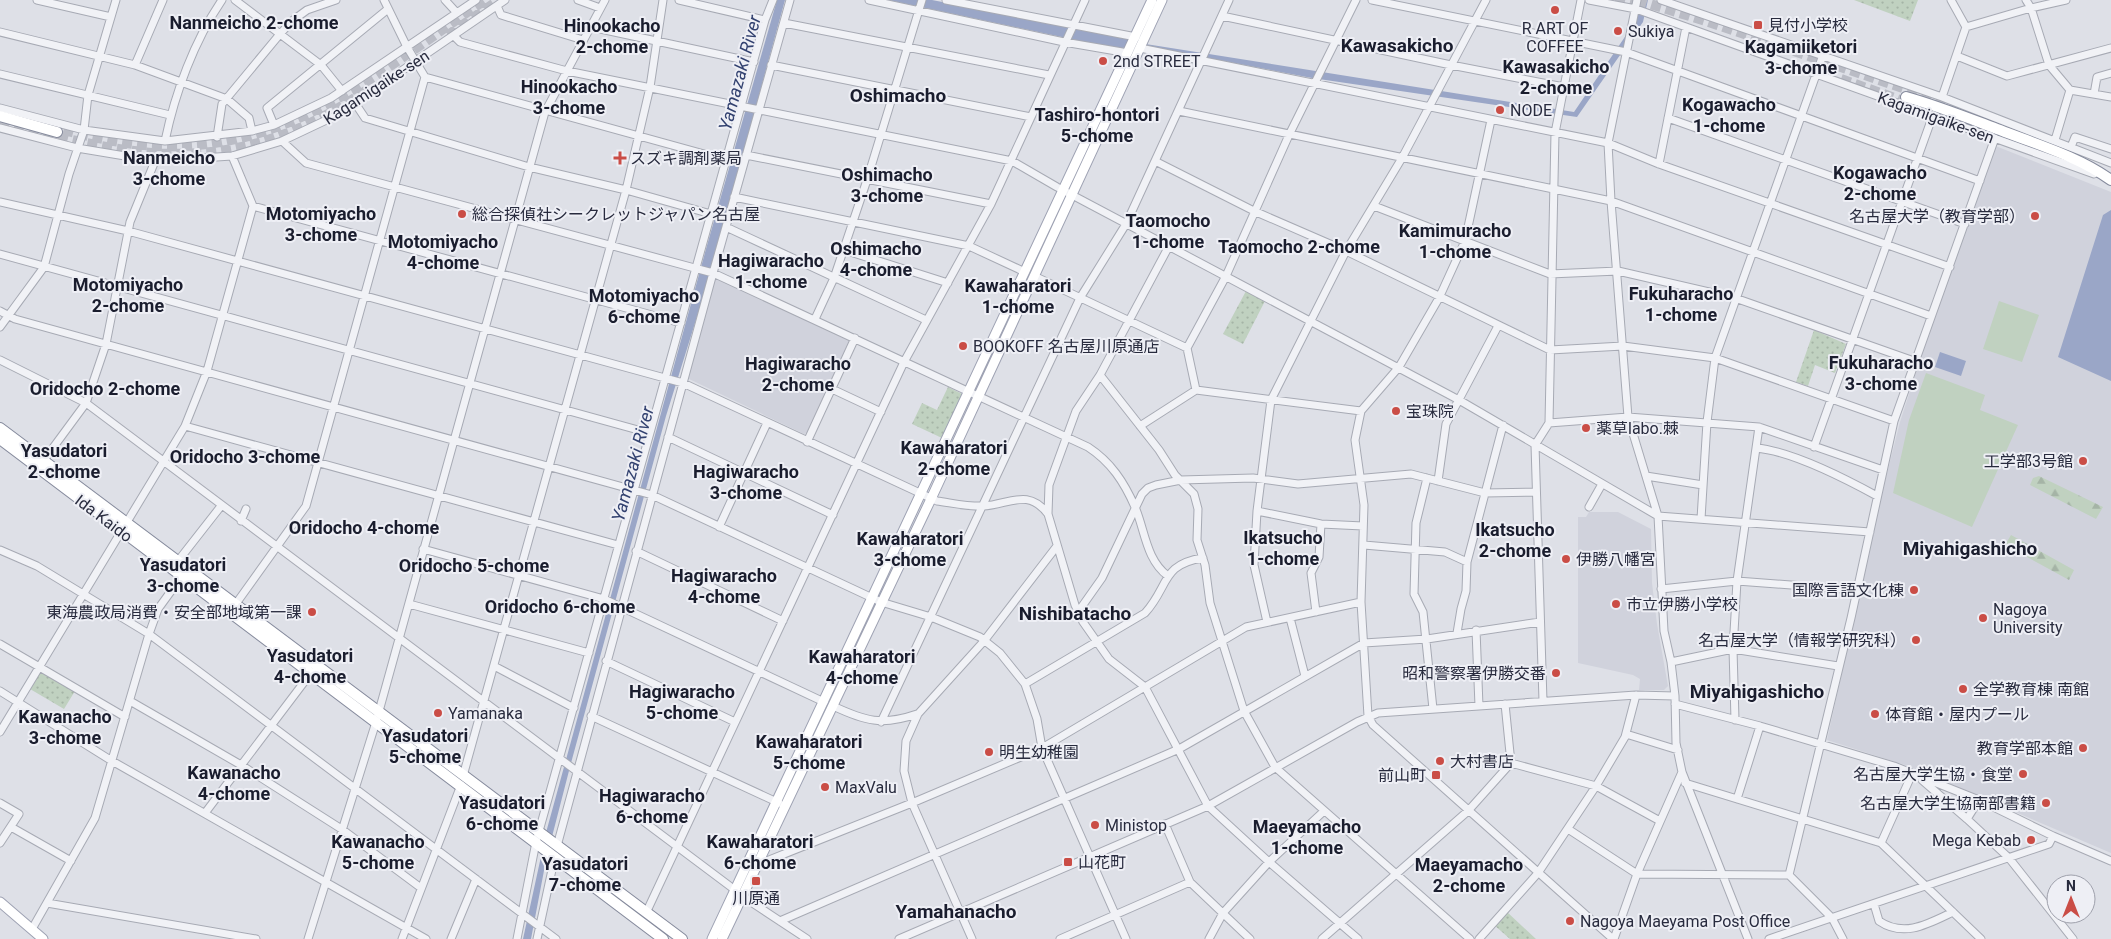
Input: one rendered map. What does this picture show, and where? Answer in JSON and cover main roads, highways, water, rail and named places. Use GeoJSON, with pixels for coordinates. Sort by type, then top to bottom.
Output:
{"type":"FeatureCollection","features":[{"type":"Feature","properties":{"kind":"highway"},"geometry":{"type":"LineString","coordinates":[[1906,97],[1949,110],[1996,134],[2052,149],[2091,166],[2111,180]]}},
{"type":"Feature","properties":{"kind":"highway"},"geometry":{"type":"LineString","coordinates":[[0,116],[57,132]]}},
{"type":"Feature","properties":{"kind":"highway","name":"Ida Kaido"},"geometry":{"type":"LineString","coordinates":[[0,428],[44,460],[182,576],[311,673],[377,717]]}},
{"type":"Feature","properties":{"kind":"highway","name":"Ida Kaido"},"geometry":{"type":"LineString","coordinates":[[0,440],[178,561],[377,717],[554,850],[663,939]]}},
{"type":"Feature","properties":{"kind":"highway","name":"Ida Kaido"},"geometry":{"type":"LineString","coordinates":[[554,850],[682,939]]}},
{"type":"Feature","properties":{"kind":"main road"},"geometry":{"type":"LineString","coordinates":[[1068,193],[1152,0]]}},
{"type":"Feature","properties":{"kind":"main road"},"geometry":{"type":"LineString","coordinates":[[877,600],[931,499],[974,394],[1029,274],[1162,0]]}},
{"type":"Feature","properties":{"kind":"main road"},"geometry":{"type":"LineString","coordinates":[[722,939],[739,893],[877,600],[922,495],[974,394]]}},
{"type":"Feature","properties":{"kind":"main road"},"geometry":{"type":"LineString","coordinates":[[712,939],[739,893],[759,864],[781,804]]}},
{"type":"Feature","properties":{"kind":"main road"},"geometry":{"type":"LineString","coordinates":[[0,902],[42,939]]}},
{"type":"Feature","properties":{"kind":"water"},"geometry":{"type":"Polygon","coordinates":[[[777,0],[785,0],[710,275],[666,416],[571,763],[546,860],[531,939],[523,939],[547,829],[706,249],[777,0]]]}},
{"type":"Feature","properties":{"kind":"water"},"geometry":{"type":"Polygon","coordinates":[[[888,0],[932,0],[1123,37],[1133,42],[1574,112],[1637,19],[1641,0],[1648,0],[1643,22],[1577,117],[1312,78],[1150,47],[1131,46],[1118,49],[888,0]]]}},
{"type":"Feature","properties":{"kind":"water"},"geometry":{"type":"Polygon","coordinates":[[[2111,210],[2111,381],[2058,357],[2103,215],[2111,210]]]}},
{"type":"Feature","properties":{"kind":"water"},"geometry":{"type":"Polygon","coordinates":[[[1940,352],[1966,361],[1961,376],[1935,367],[1940,352]]]}},
{"type":"Feature","properties":{"kind":"tunnel"},"geometry":{"type":"LineString","coordinates":[[49,126],[105,139],[161,146],[208,144],[252,135],[294,120],[334,101],[410,53],[485,0]]}},
{"type":"Feature","properties":{"kind":"tunnel"},"geometry":{"type":"LineString","coordinates":[[448,35],[499,0]]}},
{"type":"Feature","properties":{"kind":"tunnel"},"geometry":{"type":"LineString","coordinates":[[1615,0],[1645,7]]}},
{"type":"Feature","properties":{"kind":"tunnel"},"geometry":{"type":"LineString","coordinates":[[1637,0],[1706,21],[1938,100],[2069,150]]}},
{"type":"Feature","properties":{"kind":"tunnel"},"geometry":{"type":"LineString","coordinates":[[1841,79],[2049,153]]}},
{"type":"Feature","properties":{"kind":"tunnel"},"geometry":{"type":"LineString","coordinates":[[0,121],[100,146],[146,152],[190,154],[233,149],[277,137],[322,117],[370,88]]}},
{"type":"Feature","properties":{"kind":"place","name":"R ART OF COFFEE"},"geometry":{"type":"Point","coordinates":[1555,10]}},
{"type":"Feature","properties":{"kind":"place","name":"見付小学校"},"geometry":{"type":"Point","coordinates":[1758,25]}},
{"type":"Feature","properties":{"kind":"place","name":"Sukiya"},"geometry":{"type":"Point","coordinates":[1618,31]}},
{"type":"Feature","properties":{"kind":"place","name":"2nd STREET"},"geometry":{"type":"Point","coordinates":[1103,61]}},
{"type":"Feature","properties":{"kind":"place","name":"NODE"},"geometry":{"type":"Point","coordinates":[1500,110]}},
{"type":"Feature","properties":{"kind":"place","name":"スズキ調剤薬局"},"geometry":{"type":"Point","coordinates":[620,158]}},
{"type":"Feature","properties":{"kind":"place","name":"総合探偵社シークレットジャパン名古屋"},"geometry":{"type":"Point","coordinates":[462,214]}},
{"type":"Feature","properties":{"kind":"place","name":"名古屋大学（教育学部）"},"geometry":{"type":"Point","coordinates":[2035,216]}},
{"type":"Feature","properties":{"kind":"place","name":"BOOKOFF 名古屋川原通店"},"geometry":{"type":"Point","coordinates":[963,346]}},
{"type":"Feature","properties":{"kind":"place","name":"宝珠院"},"geometry":{"type":"Point","coordinates":[1396,411]}},
{"type":"Feature","properties":{"kind":"place","name":"薬草labo.棘"},"geometry":{"type":"Point","coordinates":[1586,428]}},
{"type":"Feature","properties":{"kind":"place","name":"工学部3号館"},"geometry":{"type":"Point","coordinates":[2083,461]}},
{"type":"Feature","properties":{"kind":"place","name":"伊勝八幡宮"},"geometry":{"type":"Point","coordinates":[1566,559]}},
{"type":"Feature","properties":{"kind":"place","name":"国際言語文化棟"},"geometry":{"type":"Point","coordinates":[1914,590]}},
{"type":"Feature","properties":{"kind":"place","name":"市立伊勝小学校"},"geometry":{"type":"Point","coordinates":[1616,604]}},
{"type":"Feature","properties":{"kind":"place","name":"東海農政局消費・安全部地域第一課"},"geometry":{"type":"Point","coordinates":[312,612]}},
{"type":"Feature","properties":{"kind":"place","name":"Nagoya University"},"geometry":{"type":"Point","coordinates":[1983,618]}},
{"type":"Feature","properties":{"kind":"place","name":"名古屋大学（情報学研究科）"},"geometry":{"type":"Point","coordinates":[1916,640]}},
{"type":"Feature","properties":{"kind":"place","name":"昭和警察署伊勝交番"},"geometry":{"type":"Point","coordinates":[1556,673]}},
{"type":"Feature","properties":{"kind":"place","name":"全学教育棟 南館"},"geometry":{"type":"Point","coordinates":[1963,689]}},
{"type":"Feature","properties":{"kind":"place","name":"Yamanaka"},"geometry":{"type":"Point","coordinates":[438,713]}},
{"type":"Feature","properties":{"kind":"place","name":"体育館・屋内プール"},"geometry":{"type":"Point","coordinates":[1875,714]}},
{"type":"Feature","properties":{"kind":"place","name":"教育学部本館"},"geometry":{"type":"Point","coordinates":[2083,748]}},
{"type":"Feature","properties":{"kind":"place","name":"明生幼稚園"},"geometry":{"type":"Point","coordinates":[989,752]}},
{"type":"Feature","properties":{"kind":"place","name":"大村書店"},"geometry":{"type":"Point","coordinates":[1440,761]}},
{"type":"Feature","properties":{"kind":"place","name":"名古屋大学生協・食堂"},"geometry":{"type":"Point","coordinates":[2023,774]}},
{"type":"Feature","properties":{"kind":"place","name":"前山町"},"geometry":{"type":"Point","coordinates":[1436,775]}},
{"type":"Feature","properties":{"kind":"place","name":"MaxValu"},"geometry":{"type":"Point","coordinates":[825,787]}},
{"type":"Feature","properties":{"kind":"place","name":"名古屋大学生協南部書籍"},"geometry":{"type":"Point","coordinates":[2046,803]}},
{"type":"Feature","properties":{"kind":"place","name":"Ministop"},"geometry":{"type":"Point","coordinates":[1095,825]}},
{"type":"Feature","properties":{"kind":"place","name":"Mega Kebab"},"geometry":{"type":"Point","coordinates":[2031,840]}},
{"type":"Feature","properties":{"kind":"place","name":"山花町"},"geometry":{"type":"Point","coordinates":[1068,862]}},
{"type":"Feature","properties":{"kind":"place","name":"川原通"},"geometry":{"type":"Point","coordinates":[756,881]}},
{"type":"Feature","properties":{"kind":"place","name":"Nagoya Maeyama Post Office"},"geometry":{"type":"Point","coordinates":[1570,921]}},
{"type":"Feature","properties":{"kind":"district","name":"Nanmeicho 2-chome"},"geometry":{"type":"Point","coordinates":[254,23]}},
{"type":"Feature","properties":{"kind":"district","name":"Hinookacho 2-chome"},"geometry":{"type":"Point","coordinates":[612,36]}},
{"type":"Feature","properties":{"kind":"district","name":"Kawasakicho"},"geometry":{"type":"Point","coordinates":[1397,45]}},
{"type":"Feature","properties":{"kind":"district","name":"Kagamiiketori 3-chome"},"geometry":{"type":"Point","coordinates":[1801,57]}},
{"type":"Feature","properties":{"kind":"district","name":"Kawasakicho 2-chome"},"geometry":{"type":"Point","coordinates":[1556,77]}},
{"type":"Feature","properties":{"kind":"district","name":"Oshimacho"},"geometry":{"type":"Point","coordinates":[898,95]}},
{"type":"Feature","properties":{"kind":"district","name":"Hinookacho 3-chome"},"geometry":{"type":"Point","coordinates":[569,97]}},
{"type":"Feature","properties":{"kind":"district","name":"Kogawacho 1-chome"},"geometry":{"type":"Point","coordinates":[1729,115]}},
{"type":"Feature","properties":{"kind":"district","name":"Tashiro-hontori 5-chome"},"geometry":{"type":"Point","coordinates":[1097,125]}},
{"type":"Feature","properties":{"kind":"district","name":"Nanmeicho 3-chome"},"geometry":{"type":"Point","coordinates":[169,168]}},
{"type":"Feature","properties":{"kind":"district","name":"Kogawacho 2-chome"},"geometry":{"type":"Point","coordinates":[1880,183]}},
{"type":"Feature","properties":{"kind":"district","name":"Oshimacho 3-chome"},"geometry":{"type":"Point","coordinates":[887,185]}},
{"type":"Feature","properties":{"kind":"district","name":"Motomiyacho 3-chome"},"geometry":{"type":"Point","coordinates":[321,224]}},
{"type":"Feature","properties":{"kind":"district","name":"Taomocho 1-chome"},"geometry":{"type":"Point","coordinates":[1168,231]}},
{"type":"Feature","properties":{"kind":"district","name":"Kamimuracho 1-chome"},"geometry":{"type":"Point","coordinates":[1455,241]}},
{"type":"Feature","properties":{"kind":"district","name":"Taomocho 2-chome"},"geometry":{"type":"Point","coordinates":[1299,247]}},
{"type":"Feature","properties":{"kind":"district","name":"Motomiyacho 4-chome"},"geometry":{"type":"Point","coordinates":[443,252]}},
{"type":"Feature","properties":{"kind":"district","name":"Oshimacho 4-chome"},"geometry":{"type":"Point","coordinates":[876,259]}},
{"type":"Feature","properties":{"kind":"district","name":"Hagiwaracho 1-chome"},"geometry":{"type":"Point","coordinates":[771,271]}},
{"type":"Feature","properties":{"kind":"district","name":"Motomiyacho 2-chome"},"geometry":{"type":"Point","coordinates":[128,295]}},
{"type":"Feature","properties":{"kind":"district","name":"Kawaharatori 1-chome"},"geometry":{"type":"Point","coordinates":[1018,296]}},
{"type":"Feature","properties":{"kind":"district","name":"Fukuharacho 1-chome"},"geometry":{"type":"Point","coordinates":[1681,304]}},
{"type":"Feature","properties":{"kind":"district","name":"Motomiyacho 6-chome"},"geometry":{"type":"Point","coordinates":[644,306]}},
{"type":"Feature","properties":{"kind":"district","name":"Fukuharacho 3-chome"},"geometry":{"type":"Point","coordinates":[1881,373]}},
{"type":"Feature","properties":{"kind":"district","name":"Hagiwaracho 2-chome"},"geometry":{"type":"Point","coordinates":[798,374]}},
{"type":"Feature","properties":{"kind":"district","name":"Oridocho 2-chome"},"geometry":{"type":"Point","coordinates":[105,389]}},
{"type":"Feature","properties":{"kind":"district","name":"Oridocho 3-chome"},"geometry":{"type":"Point","coordinates":[245,457]}},
{"type":"Feature","properties":{"kind":"district","name":"Kawaharatori 2-chome"},"geometry":{"type":"Point","coordinates":[954,458]}},
{"type":"Feature","properties":{"kind":"district","name":"Yasudatori 2-chome"},"geometry":{"type":"Point","coordinates":[64,461]}},
{"type":"Feature","properties":{"kind":"district","name":"Hagiwaracho 3-chome"},"geometry":{"type":"Point","coordinates":[746,482]}},
{"type":"Feature","properties":{"kind":"district","name":"Oridocho 4-chome"},"geometry":{"type":"Point","coordinates":[364,528]}},
{"type":"Feature","properties":{"kind":"district","name":"Ikatsucho 2-chome"},"geometry":{"type":"Point","coordinates":[1515,540]}},
{"type":"Feature","properties":{"kind":"district","name":"Ikatsucho 1-chome"},"geometry":{"type":"Point","coordinates":[1283,548]}},
{"type":"Feature","properties":{"kind":"district","name":"Miyahigashicho"},"geometry":{"type":"Point","coordinates":[1970,548]}},
{"type":"Feature","properties":{"kind":"district","name":"Kawaharatori 3-chome"},"geometry":{"type":"Point","coordinates":[910,549]}},
{"type":"Feature","properties":{"kind":"district","name":"Oridocho 5-chome"},"geometry":{"type":"Point","coordinates":[474,566]}},
{"type":"Feature","properties":{"kind":"district","name":"Yasudatori 3-chome"},"geometry":{"type":"Point","coordinates":[183,575]}},
{"type":"Feature","properties":{"kind":"district","name":"Hagiwaracho 4-chome"},"geometry":{"type":"Point","coordinates":[724,586]}},
{"type":"Feature","properties":{"kind":"district","name":"Oridocho 6-chome"},"geometry":{"type":"Point","coordinates":[560,607]}},
{"type":"Feature","properties":{"kind":"district","name":"Nishibatacho"},"geometry":{"type":"Point","coordinates":[1075,613]}},
{"type":"Feature","properties":{"kind":"district","name":"Yasudatori 4-chome"},"geometry":{"type":"Point","coordinates":[310,666]}},
{"type":"Feature","properties":{"kind":"district","name":"Kawaharatori 4-chome"},"geometry":{"type":"Point","coordinates":[862,668]}},
{"type":"Feature","properties":{"kind":"district","name":"Miyahigashicho"},"geometry":{"type":"Point","coordinates":[1757,691]}},
{"type":"Feature","properties":{"kind":"district","name":"Hagiwaracho 5-chome"},"geometry":{"type":"Point","coordinates":[682,702]}},
{"type":"Feature","properties":{"kind":"district","name":"Kawanacho 3-chome"},"geometry":{"type":"Point","coordinates":[65,728]}},
{"type":"Feature","properties":{"kind":"district","name":"Yasudatori 5-chome"},"geometry":{"type":"Point","coordinates":[425,746]}},
{"type":"Feature","properties":{"kind":"district","name":"Kawaharatori 5-chome"},"geometry":{"type":"Point","coordinates":[809,752]}},
{"type":"Feature","properties":{"kind":"district","name":"Kawanacho 4-chome"},"geometry":{"type":"Point","coordinates":[234,783]}},
{"type":"Feature","properties":{"kind":"district","name":"Hagiwaracho 6-chome"},"geometry":{"type":"Point","coordinates":[652,806]}},
{"type":"Feature","properties":{"kind":"district","name":"Yasudatori 6-chome"},"geometry":{"type":"Point","coordinates":[502,813]}},
{"type":"Feature","properties":{"kind":"district","name":"Maeyamacho 1-chome"},"geometry":{"type":"Point","coordinates":[1307,838]}},
{"type":"Feature","properties":{"kind":"district","name":"Kawanacho 5-chome"},"geometry":{"type":"Point","coordinates":[378,852]}},
{"type":"Feature","properties":{"kind":"district","name":"Kawaharatori 6-chome"},"geometry":{"type":"Point","coordinates":[760,852]}},
{"type":"Feature","properties":{"kind":"district","name":"Yasudatori 7-chome"},"geometry":{"type":"Point","coordinates":[585,874]}},
{"type":"Feature","properties":{"kind":"district","name":"Maeyamacho 2-chome"},"geometry":{"type":"Point","coordinates":[1469,875]}},
{"type":"Feature","properties":{"kind":"district","name":"Yamahanacho"},"geometry":{"type":"Point","coordinates":[956,911]}},
{"type":"Feature","properties":{"kind":"water label","name":"Yamazaki River"},"geometry":{"type":"Point","coordinates":[740,73]}},
{"type":"Feature","properties":{"kind":"water label","name":"Yamazaki River"},"geometry":{"type":"Point","coordinates":[633,464]}}]}
